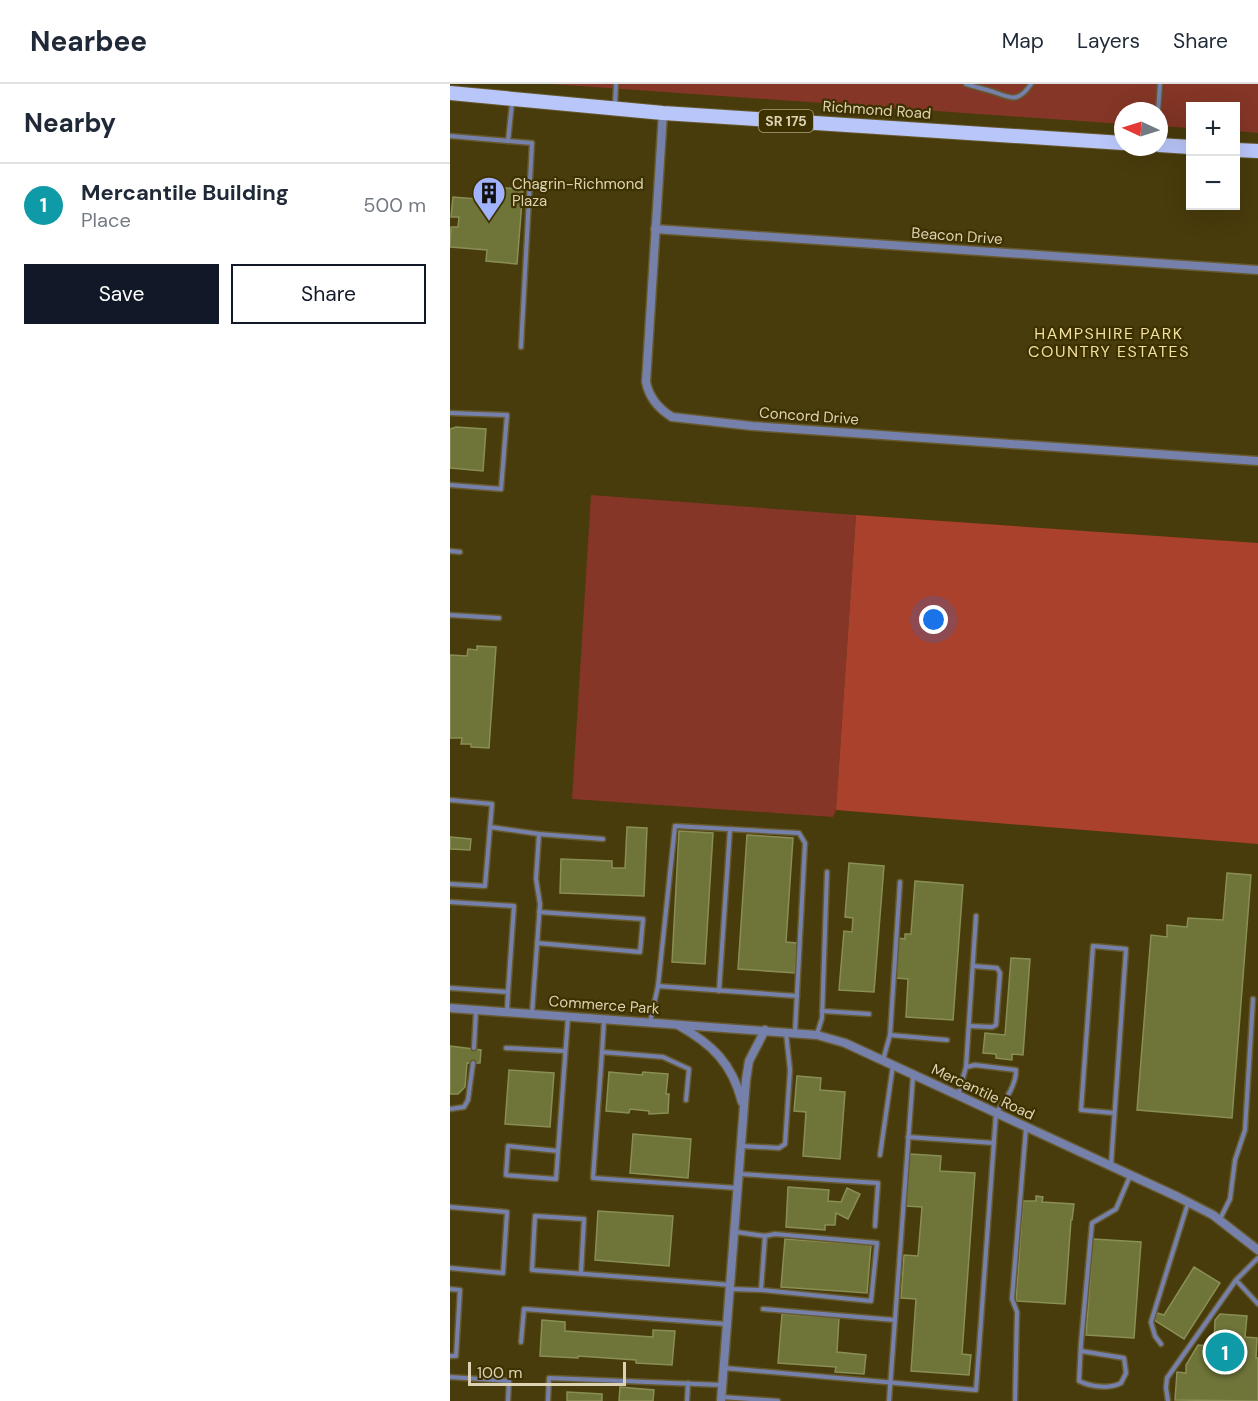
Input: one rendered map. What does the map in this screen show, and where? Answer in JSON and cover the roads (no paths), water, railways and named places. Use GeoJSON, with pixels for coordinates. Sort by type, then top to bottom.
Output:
{"type":"FeatureCollection","features":[{"type":"Feature","properties":{"kind":"main road","name":"Richmond Road"},"geometry":{"type":"LineString","coordinates":[[450,93],[663,113],[1114,141]]}},
{"type":"Feature","properties":{"kind":"main road"},"geometry":{"type":"LineString","coordinates":[[1168,146],[1186,147]]}},
{"type":"Feature","properties":{"kind":"main road"},"geometry":{"type":"LineString","coordinates":[[1240,150],[1258,151]]}},
{"type":"Feature","properties":{"kind":"street","name":"Concord Drive"},"geometry":{"type":"LineString","coordinates":[[663,113],[646,382],[648,392],[662,411],[672,417],[763,427],[1258,461]]}},
{"type":"Feature","properties":{"kind":"street","name":"Beacon Drive"},"geometry":{"type":"LineString","coordinates":[[655,229],[1258,270]]}},
{"type":"Feature","properties":{"kind":"street","name":"Commerce Park"},"geometry":{"type":"LineString","coordinates":[[450,1008],[675,1024],[708,1043],[720,1056],[739,1087],[745,1111]]}},
{"type":"Feature","properties":{"kind":"street","name":"Mercantile Road"},"geometry":{"type":"LineString","coordinates":[[675,1024],[817,1035],[845,1043],[1188,1202],[1219,1220],[1257,1248]]}},
{"type":"Feature","properties":{"kind":"street","name":"Commerce Park"},"geometry":{"type":"LineString","coordinates":[[721,1399],[749,1061],[765,1030]]}},
{"type":"Feature","properties":{"kind":"lane"},"geometry":{"type":"LineString","coordinates":[[614,109],[616,84]]}},
{"type":"Feature","properties":{"kind":"lane"},"geometry":{"type":"LineString","coordinates":[[966,84],[1014,98],[1021,96],[1031,84]]}},
{"type":"Feature","properties":{"kind":"lane"},"geometry":{"type":"LineString","coordinates":[[1159,102],[1161,84]]}},
{"type":"Feature","properties":{"kind":"lane"},"geometry":{"type":"LineString","coordinates":[[508,141],[513,99]]}},
{"type":"Feature","properties":{"kind":"lane"},"geometry":{"type":"LineString","coordinates":[[450,136],[532,143],[520,347]]}},
{"type":"Feature","properties":{"kind":"lane"},"geometry":{"type":"LineString","coordinates":[[450,414],[507,415],[501,489],[450,485]]}},
{"type":"Feature","properties":{"kind":"lane"},"geometry":{"type":"LineString","coordinates":[[450,551],[460,552]]}},
{"type":"Feature","properties":{"kind":"lane"},"geometry":{"type":"LineString","coordinates":[[450,615],[500,618]]}},
{"type":"Feature","properties":{"kind":"lane"},"geometry":{"type":"LineString","coordinates":[[450,800],[492,804],[485,886],[450,884]]}},
{"type":"Feature","properties":{"kind":"lane"},"geometry":{"type":"LineString","coordinates":[[650,1022],[658,986],[675,826],[799,833],[805,843],[796,996],[790,1032],[785,1144],[779,1148],[741,1146]]}},
{"type":"Feature","properties":{"kind":"lane"},"geometry":{"type":"LineString","coordinates":[[490,827],[603,839]]}},
{"type":"Feature","properties":{"kind":"lane"},"geometry":{"type":"LineString","coordinates":[[719,991],[730,829]]}},
{"type":"Feature","properties":{"kind":"lane"},"geometry":{"type":"LineString","coordinates":[[532,1014],[540,904],[536,879],[539,834]]}},
{"type":"Feature","properties":{"kind":"lane"},"geometry":{"type":"LineString","coordinates":[[817,1035],[822,1011],[827,872]]}},
{"type":"Feature","properties":{"kind":"lane"},"geometry":{"type":"LineString","coordinates":[[883,1060],[890,1035],[900,882]]}},
{"type":"Feature","properties":{"kind":"lane"},"geometry":{"type":"LineString","coordinates":[[450,902],[514,906],[507,1012]]}},
{"type":"Feature","properties":{"kind":"lane"},"geometry":{"type":"LineString","coordinates":[[537,944],[640,952],[643,919],[539,912]]}},
{"type":"Feature","properties":{"kind":"lane"},"geometry":{"type":"LineString","coordinates":[[958,1095],[966,1067],[976,916]]}},
{"type":"Feature","properties":{"kind":"lane"},"geometry":{"type":"LineString","coordinates":[[1111,1166],[1126,949],[1093,946],[1081,1110],[1114,1113]]}},
{"type":"Feature","properties":{"kind":"lane"},"geometry":{"type":"LineString","coordinates":[[969,1026],[992,1028],[996,1025],[1000,973],[997,968],[973,966]]}},
{"type":"Feature","properties":{"kind":"lane"},"geometry":{"type":"LineString","coordinates":[[658,986],[796,996]]}},
{"type":"Feature","properties":{"kind":"lane"},"geometry":{"type":"LineString","coordinates":[[450,988],[508,992]]}},
{"type":"Feature","properties":{"kind":"lane"},"geometry":{"type":"LineString","coordinates":[[1219,1220],[1230,1198],[1235,1160],[1245,1130],[1252,999]]}},
{"type":"Feature","properties":{"kind":"lane"},"geometry":{"type":"LineString","coordinates":[[474,1048],[476,1010]]}},
{"type":"Feature","properties":{"kind":"lane"},"geometry":{"type":"LineString","coordinates":[[822,1011],[869,1014]]}},
{"type":"Feature","properties":{"kind":"lane"},"geometry":{"type":"LineString","coordinates":[[558,1150],[508,1146],[506,1175],[556,1179],[568,1016]]}},
{"type":"Feature","properties":{"kind":"lane"},"geometry":{"type":"LineString","coordinates":[[604,1019],[593,1178],[738,1188]]}},
{"type":"Feature","properties":{"kind":"lane"},"geometry":{"type":"LineString","coordinates":[[890,1035],[947,1040]]}},
{"type":"Feature","properties":{"kind":"lane"},"geometry":{"type":"LineString","coordinates":[[506,1048],[565,1051]]}},
{"type":"Feature","properties":{"kind":"lane"},"geometry":{"type":"LineString","coordinates":[[602,1052],[663,1057],[688,1069],[687,1100]]}},
{"type":"Feature","properties":{"kind":"lane"},"geometry":{"type":"LineString","coordinates":[[450,1109],[464,1107],[468,1100],[473,1063]]}},
{"type":"Feature","properties":{"kind":"lane"},"geometry":{"type":"LineString","coordinates":[[880,1155],[893,1065]]}},
{"type":"Feature","properties":{"kind":"lane"},"geometry":{"type":"LineString","coordinates":[[723,1368],[976,1390],[996,1113],[1010,1092],[1016,1078],[1016,1070],[975,1065],[966,1067]]}},
{"type":"Feature","properties":{"kind":"lane"},"geometry":{"type":"LineString","coordinates":[[889,1401],[913,1074]]}},
{"type":"Feature","properties":{"kind":"lane"},"geometry":{"type":"LineString","coordinates":[[1015,1401],[1017,1312],[1012,1299],[1026,1127]]}},
{"type":"Feature","properties":{"kind":"lane"},"geometry":{"type":"LineString","coordinates":[[908,1137],[994,1143]]}},
{"type":"Feature","properties":{"kind":"lane"},"geometry":{"type":"LineString","coordinates":[[739,1173],[878,1183],[875,1227]]}},
{"type":"Feature","properties":{"kind":"lane"},"geometry":{"type":"LineString","coordinates":[[1081,1351],[1124,1358],[1126,1373],[1121,1383],[1114,1387],[1086,1385],[1079,1381],[1081,1351],[1092,1223],[1116,1209],[1131,1175]]}},
{"type":"Feature","properties":{"kind":"lane"},"geometry":{"type":"LineString","coordinates":[[1161,1344],[1155,1336],[1151,1322],[1188,1202]]}},
{"type":"Feature","properties":{"kind":"lane"},"geometry":{"type":"LineString","coordinates":[[450,1207],[507,1212],[503,1273],[450,1269]]}},
{"type":"Feature","properties":{"kind":"lane"},"geometry":{"type":"LineString","coordinates":[[580,1273],[584,1220],[535,1216],[532,1270],[870,1300],[877,1243],[734,1232]]}},
{"type":"Feature","properties":{"kind":"lane"},"geometry":{"type":"LineString","coordinates":[[761,1290],[765,1236]]}},
{"type":"Feature","properties":{"kind":"lane"},"geometry":{"type":"LineString","coordinates":[[1168,1401],[1167,1377],[1236,1280],[1258,1258]]}},
{"type":"Feature","properties":{"kind":"lane"},"geometry":{"type":"LineString","coordinates":[[1236,1280],[1258,1304]]}},
{"type":"Feature","properties":{"kind":"lane"},"geometry":{"type":"LineString","coordinates":[[450,1289],[460,1290],[456,1356],[450,1356]]}},
{"type":"Feature","properties":{"kind":"lane"},"geometry":{"type":"LineString","coordinates":[[521,1342],[524,1309],[727,1324]]}},
{"type":"Feature","properties":{"kind":"lane"},"geometry":{"type":"LineString","coordinates":[[763,1309],[895,1320]]}},
{"type":"Feature","properties":{"kind":"lane"},"geometry":{"type":"LineString","coordinates":[[450,1377],[508,1381],[508,1401]]}},
{"type":"Feature","properties":{"kind":"lane"},"geometry":{"type":"LineString","coordinates":[[548,1401],[549,1378],[722,1385]]}},
{"type":"Feature","properties":{"kind":"lane"},"geometry":{"type":"LineString","coordinates":[[687,1401],[688,1383]]}},
{"type":"Feature","properties":{"kind":"lane"},"geometry":{"type":"LineString","coordinates":[[721,1399],[778,1401]]}},
{"type":"Feature","properties":{"kind":"place","name":"Chagrin-Richmond Plaza"},"geometry":{"type":"Point","coordinates":[489,222]}},
{"type":"Feature","properties":{"kind":"place","name":"Mercantile Building"},"geometry":{"type":"Point","coordinates":[1225,1352]}},
{"type":"Feature","properties":{"kind":"district","name":"HAMPSHIRE PARK COUNTRY ESTATES"},"geometry":{"type":"Point","coordinates":[1109,342]}}]}
